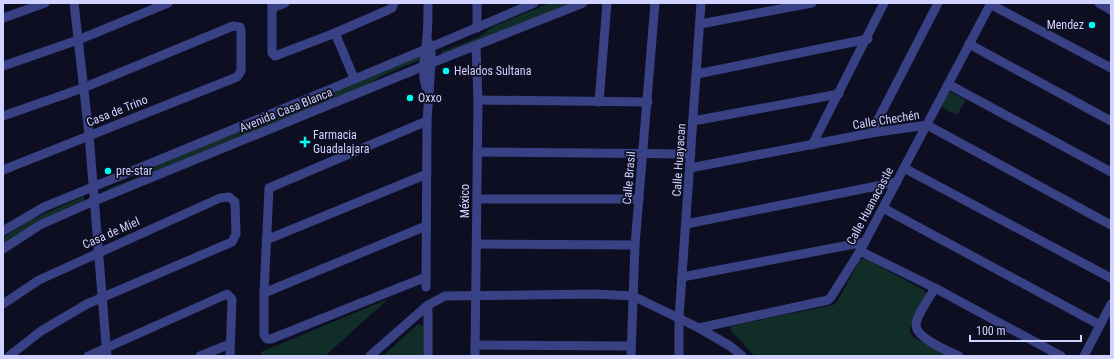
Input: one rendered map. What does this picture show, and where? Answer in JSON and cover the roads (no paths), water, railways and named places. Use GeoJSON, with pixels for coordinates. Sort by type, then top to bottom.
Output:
{"type":"FeatureCollection","features":[{"type":"Feature","properties":{"kind":"street"},"geometry":{"type":"LineString","coordinates":[[3,18],[45,3]]}},
{"type":"Feature","properties":{"kind":"street"},"geometry":{"type":"LineString","coordinates":[[74,3],[89,135],[107,352]]}},
{"type":"Feature","properties":{"kind":"street"},"geometry":{"type":"LineString","coordinates":[[3,66],[78,40],[168,3]]}},
{"type":"Feature","properties":{"kind":"street"},"geometry":{"type":"LineString","coordinates":[[285,3],[272,6],[272,53],[274,55],[335,33],[388,10],[394,4]]}},
{"type":"Feature","properties":{"kind":"street"},"geometry":{"type":"LineString","coordinates":[[426,287],[428,90],[425,82],[428,46],[428,3]]}},
{"type":"Feature","properties":{"kind":"street"},"geometry":{"type":"LineString","coordinates":[[477,3],[477,28]]}},
{"type":"Feature","properties":{"kind":"street","name":"Avenida Casa Blanca"},"geometry":{"type":"LineString","coordinates":[[3,231],[44,207],[93,188],[428,46],[477,28],[534,3]]}},
{"type":"Feature","properties":{"kind":"street","name":"Avenida Casa Blanca"},"geometry":{"type":"LineString","coordinates":[[3,249],[40,225],[94,201],[427,65],[476,47],[584,3]]}},
{"type":"Feature","properties":{"kind":"street"},"geometry":{"type":"LineString","coordinates":[[599,102],[607,3]]}},
{"type":"Feature","properties":{"kind":"street","name":"Calle Brasil"},"geometry":{"type":"LineString","coordinates":[[631,356],[635,245],[656,3]]}},
{"type":"Feature","properties":{"kind":"street","name":"Calle Huayacan"},"geometry":{"type":"LineString","coordinates":[[679,356],[679,318],[694,121],[701,3]]}},
{"type":"Feature","properties":{"kind":"street"},"geometry":{"type":"LineString","coordinates":[[700,24],[812,3]]}},
{"type":"Feature","properties":{"kind":"street"},"geometry":{"type":"LineString","coordinates":[[812,145],[868,39],[884,3]]}},
{"type":"Feature","properties":{"kind":"street"},"geometry":{"type":"LineString","coordinates":[[871,133],[938,3]]}},
{"type":"Feature","properties":{"kind":"street"},"geometry":{"type":"LineString","coordinates":[[990,3],[1111,68]]}},
{"type":"Feature","properties":{"kind":"street","name":"Calle Huanacastle"},"geometry":{"type":"LineString","coordinates":[[699,328],[828,300],[832,296],[865,242],[990,3]]}},
{"type":"Feature","properties":{"kind":"street"},"geometry":{"type":"LineString","coordinates":[[1099,3],[1111,10]]}},
{"type":"Feature","properties":{"kind":"street","name":"Casa de Trino"},"geometry":{"type":"LineString","coordinates":[[3,170],[240,74],[242,35],[240,27],[233,26],[83,88]]}},
{"type":"Feature","properties":{"kind":"street"},"geometry":{"type":"LineString","coordinates":[[335,33],[354,78]]}},
{"type":"Feature","properties":{"kind":"street"},"geometry":{"type":"LineString","coordinates":[[697,74],[868,39]]}},
{"type":"Feature","properties":{"kind":"street"},"geometry":{"type":"LineString","coordinates":[[969,44],[1111,121]]}},
{"type":"Feature","properties":{"kind":"street","name":"México"},"geometry":{"type":"LineString","coordinates":[[475,356],[478,100],[476,47]]}},
{"type":"Feature","properties":{"kind":"street"},"geometry":{"type":"LineString","coordinates":[[948,84],[1111,172]]}},
{"type":"Feature","properties":{"kind":"street"},"geometry":{"type":"LineString","coordinates":[[3,116],[83,88]]}},
{"type":"Feature","properties":{"kind":"street"},"geometry":{"type":"LineString","coordinates":[[694,121],[839,94]]}},
{"type":"Feature","properties":{"kind":"street"},"geometry":{"type":"LineString","coordinates":[[478,100],[648,102]]}},
{"type":"Feature","properties":{"kind":"street"},"geometry":{"type":"LineString","coordinates":[[426,277],[274,338],[267,339],[264,335],[264,293],[269,188],[427,121]]}},
{"type":"Feature","properties":{"kind":"street","name":"Calle Chechén"},"geometry":{"type":"LineString","coordinates":[[690,168],[871,133],[927,125],[1111,225]]}},
{"type":"Feature","properties":{"kind":"street"},"geometry":{"type":"LineString","coordinates":[[477,152],[644,152],[691,154]]}},
{"type":"Feature","properties":{"kind":"street"},"geometry":{"type":"LineString","coordinates":[[904,168],[1111,278]]}},
{"type":"Feature","properties":{"kind":"street"},"geometry":{"type":"LineString","coordinates":[[266,240],[426,174]]}},
{"type":"Feature","properties":{"kind":"street"},"geometry":{"type":"LineString","coordinates":[[686,224],[896,182]]}},
{"type":"Feature","properties":{"kind":"street","name":"Casa de Miel"},"geometry":{"type":"LineString","coordinates":[[3,304],[39,280],[98,252],[225,196],[233,198],[236,234],[234,240],[102,299]]}},
{"type":"Feature","properties":{"kind":"street"},"geometry":{"type":"LineString","coordinates":[[477,199],[639,199]]}},
{"type":"Feature","properties":{"kind":"street"},"geometry":{"type":"LineString","coordinates":[[883,208],[1100,326]]}},
{"type":"Feature","properties":{"kind":"street"},"geometry":{"type":"LineString","coordinates":[[264,293],[426,226]]}},
{"type":"Feature","properties":{"kind":"street"},"geometry":{"type":"LineString","coordinates":[[682,277],[865,242]]}},
{"type":"Feature","properties":{"kind":"street"},"geometry":{"type":"LineString","coordinates":[[477,244],[635,245]]}},
{"type":"Feature","properties":{"kind":"street"},"geometry":{"type":"LineString","coordinates":[[860,251],[935,288],[1061,356]]}},
{"type":"Feature","properties":{"kind":"street"},"geometry":{"type":"LineString","coordinates":[[935,288],[918,317],[916,325],[917,330],[924,338],[958,356]]}},
{"type":"Feature","properties":{"kind":"street"},"geometry":{"type":"LineString","coordinates":[[370,356],[428,305],[445,296],[595,294],[633,296],[699,328],[730,346],[742,356]]}},
{"type":"Feature","properties":{"kind":"street"},"geometry":{"type":"LineString","coordinates":[[88,356],[107,352],[225,295],[230,295],[232,299],[230,356]]}},
{"type":"Feature","properties":{"kind":"street"},"geometry":{"type":"LineString","coordinates":[[9,356],[50,325],[87,304],[102,299]]}},
{"type":"Feature","properties":{"kind":"street"},"geometry":{"type":"LineString","coordinates":[[1084,356],[1111,304]]}},
{"type":"Feature","properties":{"kind":"street"},"geometry":{"type":"LineString","coordinates":[[428,305],[428,356]]}},
{"type":"Feature","properties":{"kind":"street"},"geometry":{"type":"LineString","coordinates":[[200,356],[230,344]]}},
{"type":"Feature","properties":{"kind":"street"},"geometry":{"type":"LineString","coordinates":[[475,344],[631,346]]}},
{"type":"Feature","properties":{"kind":"street"},"geometry":{"type":"LineString","coordinates":[[730,346],[730,356]]}},
{"type":"Feature","properties":{"kind":"place","name":"Mendez"},"geometry":{"type":"Point","coordinates":[1092,25]}},
{"type":"Feature","properties":{"kind":"place","name":"Helados Sultana"},"geometry":{"type":"Point","coordinates":[446,71]}},
{"type":"Feature","properties":{"kind":"place","name":"Oxxo"},"geometry":{"type":"Point","coordinates":[410,98]}},
{"type":"Feature","properties":{"kind":"place","name":"Farmacia Guadalajara"},"geometry":{"type":"Point","coordinates":[305,142]}},
{"type":"Feature","properties":{"kind":"place","name":"pre-star"},"geometry":{"type":"Point","coordinates":[108,171]}}]}
